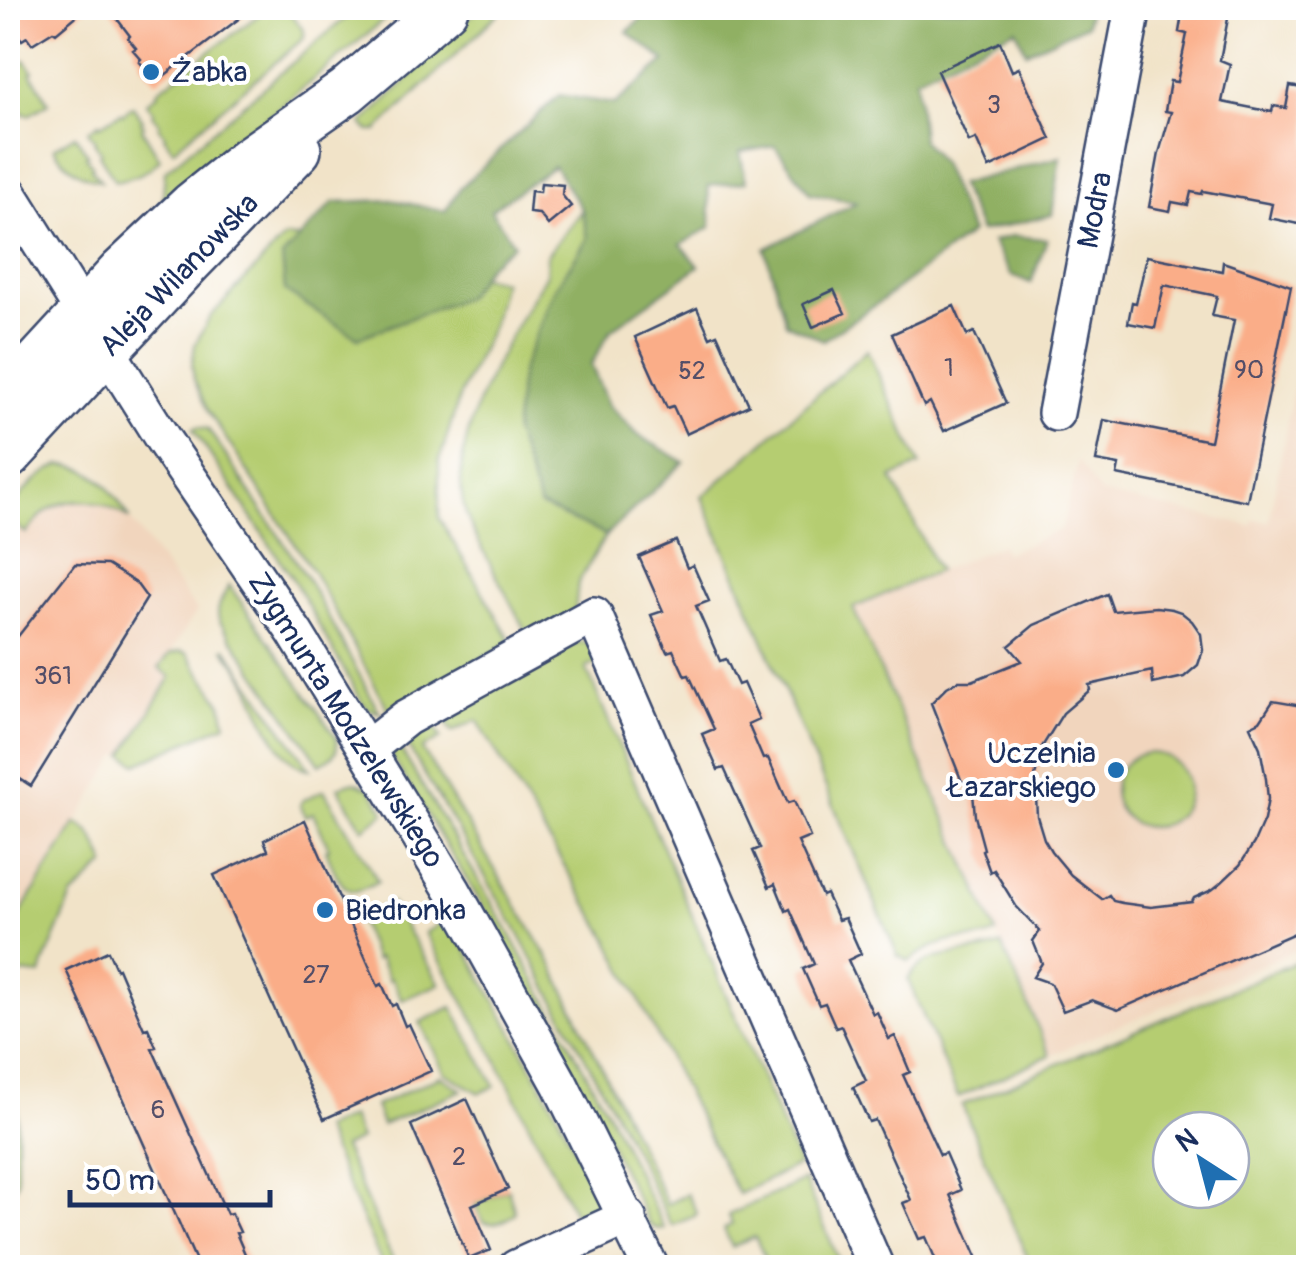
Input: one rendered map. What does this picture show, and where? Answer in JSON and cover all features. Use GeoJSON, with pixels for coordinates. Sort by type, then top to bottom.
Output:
{"type":"FeatureCollection","features":[{"type":"Feature","properties":{"kind":"main road","name":"Aleja Wilanowska"},"geometry":{"type":"LineString","coordinates":[[8,456],[94,332],[122,271],[192,205],[248,160],[347,91],[445,8]]}},
{"type":"Feature","properties":{"kind":"main road","name":"Aleja Wilanowska"},"geometry":{"type":"LineString","coordinates":[[8,395],[94,332]]}},
{"type":"Feature","properties":{"kind":"street","name":"Modra"},"geometry":{"type":"LineString","coordinates":[[1056,413],[1134,8]]}},
{"type":"Feature","properties":{"kind":"street","name":"Zygmunta Modzelewskiego"},"geometry":{"type":"LineString","coordinates":[[8,192],[164,441],[274,600],[367,749],[507,986],[651,1268]]}},
{"type":"Feature","properties":{"kind":"street"},"geometry":{"type":"LineString","coordinates":[[367,749],[406,718],[594,615],[876,1268]]}},
{"type":"Feature","properties":{"kind":"street"},"geometry":{"type":"LineString","coordinates":[[524,1266],[628,1217]]}},
{"type":"Feature","properties":{"kind":"shaded area","name":"Uczelnia Łazarskiego"},"geometry":{"type":"Polygon","coordinates":[[[1308,310],[1306,946],[1050,1055],[853,607],[1000,545],[1006,553],[1062,529],[1078,461],[1101,493],[1252,526],[1254,520],[1269,522],[1308,310]]]}},
{"type":"Feature","properties":{"kind":"shaded area"},"geometry":{"type":"Polygon","coordinates":[[[85,501],[106,504],[130,519],[197,611],[160,668],[172,677],[124,755],[118,755],[8,934],[8,526],[11,521],[27,533],[48,511],[85,501]]]}},
{"type":"Feature","properties":{"kind":"green space"},"geometry":{"type":"Polygon","coordinates":[[[268,8],[286,8],[304,31],[304,38],[173,150],[147,103],[157,91],[268,8]]]}},
{"type":"Feature","properties":{"kind":"green space"},"geometry":{"type":"Polygon","coordinates":[[[357,8],[398,8],[162,207],[165,171],[357,8]]]}},
{"type":"Feature","properties":{"kind":"green space"},"geometry":{"type":"Polygon","coordinates":[[[479,8],[504,8],[377,131],[369,131],[362,124],[479,8]]]}},
{"type":"Feature","properties":{"kind":"green space"},"geometry":{"type":"Polygon","coordinates":[[[653,8],[1089,8],[1086,25],[1026,52],[1016,29],[916,78],[922,140],[941,163],[971,233],[823,340],[786,323],[765,249],[857,202],[810,193],[775,146],[740,152],[746,182],[708,186],[711,227],[681,244],[699,266],[611,330],[591,365],[608,405],[638,435],[684,462],[606,535],[540,506],[514,432],[521,372],[554,290],[588,238],[582,210],[554,166],[491,210],[514,244],[488,265],[466,297],[358,338],[285,291],[282,257],[334,202],[392,200],[445,211],[461,187],[559,95],[615,104],[665,61],[627,32],[653,8]]]}},
{"type":"Feature","properties":{"kind":"green space"},"geometry":{"type":"Polygon","coordinates":[[[25,60],[49,103],[29,115],[24,114],[8,92],[8,69],[25,60]]]}},
{"type":"Feature","properties":{"kind":"green space"},"geometry":{"type":"Polygon","coordinates":[[[133,106],[160,159],[140,174],[115,181],[88,131],[133,106]]]}},
{"type":"Feature","properties":{"kind":"green space"},"geometry":{"type":"Polygon","coordinates":[[[75,135],[101,181],[74,170],[54,148],[75,135]]]}},
{"type":"Feature","properties":{"kind":"green space"},"geometry":{"type":"Polygon","coordinates":[[[1061,157],[1052,215],[980,232],[959,184],[1061,157]]]}},
{"type":"Feature","properties":{"kind":"green space"},"geometry":{"type":"Polygon","coordinates":[[[582,210],[588,238],[554,290],[540,506],[606,535],[578,583],[575,613],[528,637],[466,513],[461,479],[464,449],[473,417],[500,355],[546,274],[547,255],[582,210]]]}},
{"type":"Feature","properties":{"kind":"green space"},"geometry":{"type":"Polygon","coordinates":[[[1011,236],[1047,239],[1031,283],[1011,275],[992,242],[1011,236]]]}},
{"type":"Feature","properties":{"kind":"green space"},"geometry":{"type":"Polygon","coordinates":[[[285,237],[503,281],[492,326],[460,395],[439,462],[439,518],[509,637],[509,644],[389,711],[314,573],[208,411],[194,380],[195,345],[210,317],[285,237]]]}},
{"type":"Feature","properties":{"kind":"green space"},"geometry":{"type":"Polygon","coordinates":[[[867,350],[920,465],[892,478],[938,571],[853,608],[996,933],[942,943],[909,961],[898,956],[702,497],[867,350]]]}},
{"type":"Feature","properties":{"kind":"green space"},"geometry":{"type":"Polygon","coordinates":[[[193,429],[208,429],[307,578],[380,713],[362,702],[294,581],[193,429]]]}},
{"type":"Feature","properties":{"kind":"green space"},"geometry":{"type":"Polygon","coordinates":[[[60,465],[93,474],[130,519],[99,504],[76,501],[53,507],[26,533],[11,522],[8,526],[18,499],[60,465]]]}},
{"type":"Feature","properties":{"kind":"green space"},"geometry":{"type":"Polygon","coordinates":[[[229,585],[336,737],[334,754],[320,764],[220,622],[219,608],[229,585]]]}},
{"type":"Feature","properties":{"kind":"green space"},"geometry":{"type":"Polygon","coordinates":[[[573,643],[591,644],[606,659],[586,668],[799,1165],[738,1194],[606,935],[477,720],[452,732],[446,722],[447,713],[573,643]]]}},
{"type":"Feature","properties":{"kind":"green space"},"geometry":{"type":"Polygon","coordinates":[[[226,648],[310,769],[288,757],[279,746],[226,648]]]}},
{"type":"Feature","properties":{"kind":"green space"},"geometry":{"type":"Polygon","coordinates":[[[187,653],[222,704],[226,724],[137,764],[124,755],[171,677],[159,668],[170,654],[187,653]]]}},
{"type":"Feature","properties":{"kind":"green space"},"geometry":{"type":"Polygon","coordinates":[[[432,722],[441,738],[422,749],[552,964],[667,1204],[687,1194],[695,1216],[670,1223],[514,925],[403,738],[432,722]]]}},
{"type":"Feature","properties":{"kind":"green space"},"geometry":{"type":"Polygon","coordinates":[[[397,743],[508,930],[609,1115],[664,1228],[650,1226],[570,1063],[500,934],[394,761],[397,743]]]}},
{"type":"Feature","properties":{"kind":"green space"},"geometry":{"type":"Polygon","coordinates":[[[1151,753],[1177,764],[1188,790],[1177,816],[1151,827],[1125,816],[1114,790],[1125,764],[1151,753]]]}},
{"type":"Feature","properties":{"kind":"green space"},"geometry":{"type":"Polygon","coordinates":[[[354,782],[370,788],[384,810],[363,829],[338,787],[354,782]]]}},
{"type":"Feature","properties":{"kind":"green space"},"geometry":{"type":"Polygon","coordinates":[[[324,790],[378,881],[360,890],[349,889],[340,881],[313,813],[305,816],[300,805],[324,790]]]}},
{"type":"Feature","properties":{"kind":"green space"},"geometry":{"type":"Polygon","coordinates":[[[76,823],[91,835],[106,864],[72,897],[41,975],[21,973],[8,984],[8,934],[76,823]]]}},
{"type":"Feature","properties":{"kind":"green space"},"geometry":{"type":"Polygon","coordinates":[[[391,903],[440,984],[402,1000],[379,958],[375,960],[358,918],[391,903]]]}},
{"type":"Feature","properties":{"kind":"green space"},"geometry":{"type":"Polygon","coordinates":[[[449,918],[557,1112],[602,1205],[598,1215],[580,1225],[495,1057],[425,933],[449,918]]]}},
{"type":"Feature","properties":{"kind":"green space"},"geometry":{"type":"Polygon","coordinates":[[[1002,945],[1050,1055],[958,1097],[908,980],[915,970],[937,958],[1002,945]]]}},
{"type":"Feature","properties":{"kind":"green space"},"geometry":{"type":"Polygon","coordinates":[[[1308,957],[1308,1267],[1031,1267],[962,1105],[1308,957]]]}},
{"type":"Feature","properties":{"kind":"green space"},"geometry":{"type":"Polygon","coordinates":[[[452,1007],[495,1086],[480,1093],[445,1073],[420,1022],[452,1007]]]}},
{"type":"Feature","properties":{"kind":"green space"},"geometry":{"type":"Polygon","coordinates":[[[440,1076],[462,1090],[382,1125],[375,1106],[440,1076]]]}},
{"type":"Feature","properties":{"kind":"green space"},"geometry":{"type":"Polygon","coordinates":[[[17,1101],[17,1181],[8,1207],[8,1103],[17,1101]]]}},
{"type":"Feature","properties":{"kind":"green space"},"geometry":{"type":"Polygon","coordinates":[[[351,1117],[360,1139],[343,1147],[396,1267],[383,1267],[323,1129],[351,1117]]]}},
{"type":"Feature","properties":{"kind":"green space"},"geometry":{"type":"Polygon","coordinates":[[[804,1180],[842,1267],[769,1267],[755,1237],[732,1247],[724,1229],[732,1224],[728,1215],[804,1180]]]}},
{"type":"Feature","properties":{"kind":"green space"},"geometry":{"type":"Polygon","coordinates":[[[508,1189],[515,1212],[500,1222],[483,1222],[475,1204],[508,1189]]]}},
{"type":"Feature","properties":{"kind":"building"},"geometry":{"type":"Polygon","coordinates":[[[8,8],[86,8],[56,33],[53,31],[32,44],[27,37],[22,40],[8,22],[8,8]]]}},
{"type":"Feature","properties":{"kind":"building"},"geometry":{"type":"Polygon","coordinates":[[[109,8],[253,8],[156,82],[139,61],[130,36],[109,8]]]}},
{"type":"Feature","properties":{"kind":"building"},"geometry":{"type":"Polygon","coordinates":[[[1183,8],[1230,8],[1220,60],[1230,64],[1222,102],[1272,112],[1273,106],[1286,108],[1290,86],[1308,89],[1308,226],[1269,218],[1272,204],[1203,191],[1191,192],[1188,205],[1172,202],[1170,211],[1149,207],[1171,112],[1165,111],[1170,81],[1177,82],[1187,34],[1179,32],[1183,8]]]}},
{"type":"Feature","properties":{"kind":"building"},"geometry":{"type":"Polygon","coordinates":[[[1000,42],[1012,71],[1019,68],[1051,139],[989,168],[976,139],[969,142],[937,71],[1000,42]]]}},
{"type":"Feature","properties":{"kind":"building"},"geometry":{"type":"Polygon","coordinates":[[[541,183],[563,185],[562,195],[571,206],[548,225],[539,214],[529,213],[531,191],[540,192],[541,183]]]}},
{"type":"Feature","properties":{"kind":"building"},"geometry":{"type":"Polygon","coordinates":[[[1147,256],[1222,271],[1223,262],[1291,286],[1247,501],[1117,475],[1119,465],[1096,461],[1104,420],[1210,441],[1234,320],[1212,316],[1217,296],[1164,285],[1155,328],[1128,323],[1147,256]]]}},
{"type":"Feature","properties":{"kind":"building"},"geometry":{"type":"Polygon","coordinates":[[[834,290],[845,313],[813,327],[803,304],[834,290]]]}},
{"type":"Feature","properties":{"kind":"building"},"geometry":{"type":"Polygon","coordinates":[[[954,306],[967,335],[974,332],[1006,403],[944,431],[930,402],[924,406],[892,334],[954,306]]]}},
{"type":"Feature","properties":{"kind":"building"},"geometry":{"type":"Polygon","coordinates":[[[697,308],[710,337],[717,334],[749,405],[686,434],[673,406],[667,408],[635,337],[697,308]]]}},
{"type":"Feature","properties":{"kind":"building"},"geometry":{"type":"Polygon","coordinates":[[[676,541],[687,568],[693,565],[709,601],[696,606],[720,661],[726,659],[738,685],[743,683],[759,719],[748,724],[763,759],[768,758],[788,803],[794,801],[810,837],[798,842],[822,896],[826,894],[838,920],[845,918],[861,954],[848,960],[873,1014],[877,1012],[889,1039],[895,1036],[910,1072],[903,1075],[961,1190],[950,1195],[982,1268],[945,1268],[942,1261],[937,1263],[926,1237],[919,1239],[903,1203],[911,1200],[875,1120],[869,1122],[853,1087],[866,1081],[841,1026],[836,1028],[825,1003],[819,1005],[803,969],[814,964],[790,909],[786,911],[775,884],[769,887],[753,851],[760,848],[724,768],[718,770],[702,734],[714,729],[689,675],[685,676],[673,650],[667,652],[651,615],[663,611],[639,557],[676,541]]]}},
{"type":"Feature","properties":{"kind":"building"},"geometry":{"type":"Polygon","coordinates":[[[75,564],[107,565],[136,583],[147,598],[31,786],[8,771],[8,649],[75,564]]]}},
{"type":"Feature","properties":{"kind":"building"},"geometry":{"type":"Polygon","coordinates":[[[1107,594],[1113,611],[1156,607],[1181,612],[1201,634],[1203,650],[1198,665],[1184,677],[1153,684],[1152,671],[1089,685],[1090,690],[1063,713],[1040,750],[1035,778],[1037,816],[1051,851],[1071,875],[1102,899],[1109,895],[1113,901],[1151,907],[1192,902],[1240,865],[1264,820],[1266,779],[1260,748],[1250,726],[1260,721],[1273,701],[1308,707],[1308,903],[1297,932],[1118,1010],[1092,1000],[1063,1011],[1050,983],[1033,977],[1042,963],[1033,941],[1040,931],[1016,906],[994,870],[990,872],[975,816],[972,781],[962,782],[931,703],[958,681],[972,681],[1022,661],[1009,646],[1034,625],[1107,594]]]}},
{"type":"Feature","properties":{"kind":"building"},"geometry":{"type":"Polygon","coordinates":[[[305,820],[378,986],[382,984],[392,1006],[396,1004],[405,1026],[409,1024],[431,1071],[324,1119],[214,875],[268,850],[264,840],[305,820]]]}},
{"type":"Feature","properties":{"kind":"building"},"geometry":{"type":"Polygon","coordinates":[[[108,951],[144,1029],[148,1028],[156,1047],[152,1048],[227,1214],[231,1213],[240,1232],[236,1233],[248,1261],[233,1268],[207,1268],[204,1260],[197,1263],[66,970],[108,951]]]}},
{"type":"Feature","properties":{"kind":"building"},"geometry":{"type":"Polygon","coordinates":[[[467,1099],[508,1189],[472,1205],[491,1250],[469,1259],[411,1125],[467,1099]]]}},
{"type":"Feature","properties":{"kind":"place","name":"Żabka"},"geometry":{"type":"Point","coordinates":[151,72]}},
{"type":"Feature","properties":{"kind":"place","name":"Uczelnia Łazarskiego"},"geometry":{"type":"Point","coordinates":[1116,770]}},
{"type":"Feature","properties":{"kind":"place","name":"Biedronka"},"geometry":{"type":"Point","coordinates":[325,910]}}]}
